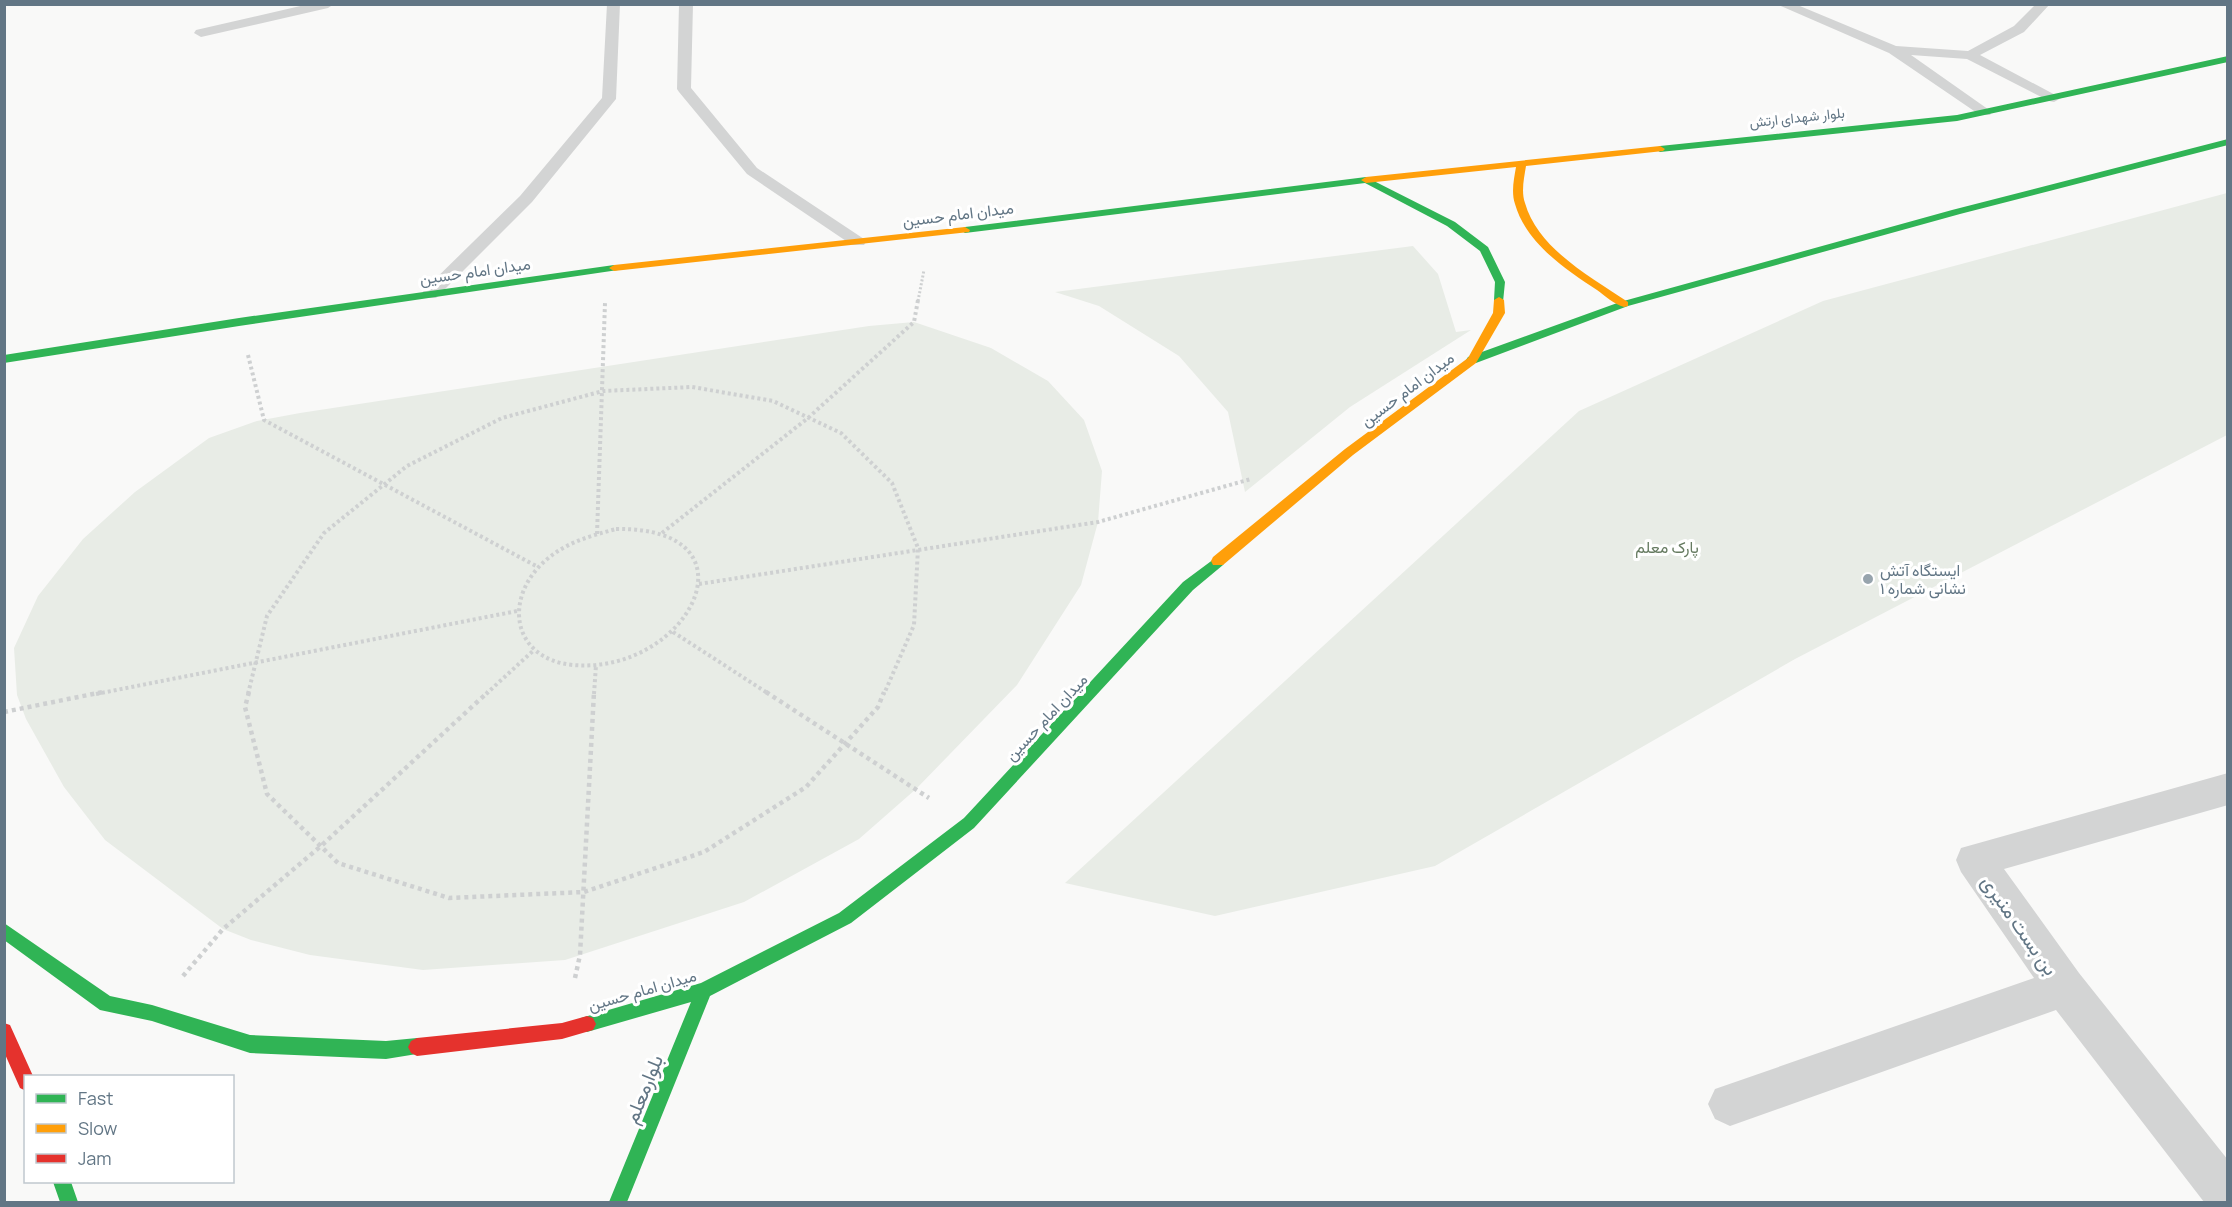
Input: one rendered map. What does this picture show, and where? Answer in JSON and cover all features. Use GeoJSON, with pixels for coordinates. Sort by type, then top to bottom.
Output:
{"type":"FeatureCollection","features":[{"type":"Feature","properties":{"kind":"main road","name":"بلوار شهدای ارتش"},"geometry":{"type":"LineString","coordinates":[[1366,180],[1892,123],[1957,118],[2228,59]]}},
{"type":"Feature","properties":{"kind":"main road"},"geometry":{"type":"LineString","coordinates":[[1472,360],[1624,304],[1956,212],[2228,142]]}},
{"type":"Feature","properties":{"kind":"main road"},"geometry":{"type":"LineString","coordinates":[[1521,165],[1519,202],[1535,234],[1569,266],[1624,304]]}},
{"type":"Feature","properties":{"kind":"main road","name":"میدان امام حسین"},"geometry":{"type":"LineString","coordinates":[[4,359],[239,322],[606,269],[932,234],[1366,180],[1451,224],[1484,249],[1500,282],[1499,313],[1472,360],[1349,452],[1188,586],[969,823],[845,918],[704,990],[562,1031],[374,1050],[250,1044],[152,1013],[106,1004],[4,930]]}},
{"type":"Feature","properties":{"kind":"main road","name":"بلوارمعلم"},"geometry":{"type":"LineString","coordinates":[[618,1203],[704,990]]}},
{"type":"Feature","properties":{"kind":"main road"},"geometry":{"type":"LineString","coordinates":[[4,1031],[24,1077]]}},
{"type":"Feature","properties":{"kind":"main road"},"geometry":{"type":"LineString","coordinates":[[62,1183],[69,1203]]}},
{"type":"Feature","properties":{"kind":"street","name":"بن بست منیری"},"geometry":{"type":"LineString","coordinates":[[2228,789],[1975,860],[2064,987],[2228,1197]]}},
{"type":"Feature","properties":{"kind":"street"},"geometry":{"type":"LineString","coordinates":[[1730,1104],[2064,987]]}},
{"type":"Feature","properties":{"kind":"lane"},"geometry":{"type":"LineString","coordinates":[[201,33],[328,4]]}},
{"type":"Feature","properties":{"kind":"lane"},"geometry":{"type":"LineString","coordinates":[[430,294],[526,199],[609,99],[614,4]]}},
{"type":"Feature","properties":{"kind":"lane"},"geometry":{"type":"LineString","coordinates":[[686,4],[684,89],[752,171],[858,242]]}},
{"type":"Feature","properties":{"kind":"lane"},"geometry":{"type":"LineString","coordinates":[[1782,4],[1894,50],[1985,112]]}},
{"type":"Feature","properties":{"kind":"lane"},"geometry":{"type":"LineString","coordinates":[[1970,55],[2019,30],[2044,4]]}},
{"type":"Feature","properties":{"kind":"lane"},"geometry":{"type":"LineString","coordinates":[[1894,50],[1970,55],[2054,98]]}},
{"type":"Feature","properties":{"kind":"path"},"geometry":{"type":"LineString","coordinates":[[662,534],[808,418],[914,322],[932,234]]}},
{"type":"Feature","properties":{"kind":"path"},"geometry":{"type":"LineString","coordinates":[[597,534],[606,269]]}},
{"type":"Feature","properties":{"kind":"path"},"geometry":{"type":"LineString","coordinates":[[239,322],[264,420],[538,567]]}},
{"type":"Feature","properties":{"kind":"path"},"geometry":{"type":"LineString","coordinates":[[692,387],[772,401],[808,418],[841,433],[892,483],[918,548],[914,625],[878,707],[806,786],[704,852],[584,892],[449,898],[338,862],[267,794],[245,707],[267,616],[324,533],[406,466],[502,418],[603,391],[692,387]]}},
{"type":"Feature","properties":{"kind":"path"},"geometry":{"type":"LineString","coordinates":[[699,584],[918,548],[1098,522],[1258,477]]}},
{"type":"Feature","properties":{"kind":"path"},"geometry":{"type":"LineString","coordinates":[[616,529],[645,529],[662,534],[669,536],[687,549],[698,567],[699,584],[691,611],[673,632],[648,650],[617,662],[596,665],[557,662],[534,650],[520,632],[517,611],[523,589],[538,567],[561,549],[597,534],[616,529]]}},
{"type":"Feature","properties":{"kind":"path"},"geometry":{"type":"LineString","coordinates":[[4,712],[517,611]]}},
{"type":"Feature","properties":{"kind":"path"},"geometry":{"type":"LineString","coordinates":[[673,632],[969,823]]}},
{"type":"Feature","properties":{"kind":"path"},"geometry":{"type":"LineString","coordinates":[[152,1013],[223,929],[321,846],[534,650]]}},
{"type":"Feature","properties":{"kind":"path"},"geometry":{"type":"LineString","coordinates":[[562,1031],[580,955],[596,665]]}},
{"type":"Feature","properties":{"kind":"green space","name":"پارک معلم"},"geometry":{"type":"Polygon","coordinates":[[[2227,193],[2227,435],[1795,659],[1435,866],[1215,916],[1065,883],[1579,411],[1823,301],[2227,193]]]}},
{"type":"Feature","properties":{"kind":"green space"},"geometry":{"type":"Polygon","coordinates":[[[1413,246],[1438,274],[1456,332],[1471,330],[1350,407],[1245,492],[1228,412],[1179,356],[1099,306],[1055,292],[1413,246]]]}},
{"type":"Feature","properties":{"kind":"green space"},"geometry":{"type":"Polygon","coordinates":[[[914,322],[991,348],[1048,381],[1084,420],[1102,471],[1098,522],[1081,585],[1017,685],[916,789],[859,839],[744,902],[565,960],[423,970],[310,955],[251,940],[223,929],[105,840],[64,787],[26,719],[17,695],[14,648],[38,596],[83,539],[135,492],[209,438],[257,421],[300,413],[869,326],[914,322]]]}},
{"type":"Feature","properties":{"kind":"traffic: fast"},"geometry":{"type":"LineString","coordinates":[[1660,149],[1957,118],[2228,59]]}},
{"type":"Feature","properties":{"kind":"traffic: fast"},"geometry":{"type":"LineString","coordinates":[[1472,360],[1624,304],[1956,212],[2228,142]]}},
{"type":"Feature","properties":{"kind":"traffic: fast"},"geometry":{"type":"LineString","coordinates":[[965,230],[1366,180],[1451,224],[1484,249],[1500,282],[1499,300]]}},
{"type":"Feature","properties":{"kind":"traffic: fast"},"geometry":{"type":"LineString","coordinates":[[4,359],[239,322],[614,268]]}},
{"type":"Feature","properties":{"kind":"traffic: fast"},"geometry":{"type":"LineString","coordinates":[[587,1024],[704,990],[845,918],[969,823],[1188,586],[1218,561]]}},
{"type":"Feature","properties":{"kind":"traffic: fast"},"geometry":{"type":"LineString","coordinates":[[4,930],[106,1004],[152,1013],[250,1044],[386,1050],[417,1047]]}},
{"type":"Feature","properties":{"kind":"traffic: fast"},"geometry":{"type":"LineString","coordinates":[[618,1202],[704,990]]}},
{"type":"Feature","properties":{"kind":"traffic: fast"},"geometry":{"type":"LineString","coordinates":[[62,1183],[69,1202]]}},
{"type":"Feature","properties":{"kind":"traffic: slow"},"geometry":{"type":"LineString","coordinates":[[1366,180],[1660,149]]}},
{"type":"Feature","properties":{"kind":"traffic: slow"},"geometry":{"type":"LineString","coordinates":[[1521,165],[1519,202],[1535,232],[1562,260],[1624,304]]}},
{"type":"Feature","properties":{"kind":"traffic: slow"},"geometry":{"type":"LineString","coordinates":[[614,268],[965,230]]}},
{"type":"Feature","properties":{"kind":"traffic: slow"},"geometry":{"type":"LineString","coordinates":[[1218,561],[1349,452],[1472,360],[1499,313],[1499,300]]}},
{"type":"Feature","properties":{"kind":"traffic: jam"},"geometry":{"type":"LineString","coordinates":[[417,1047],[562,1031],[587,1024]]}},
{"type":"Feature","properties":{"kind":"traffic: jam"},"geometry":{"type":"LineString","coordinates":[[4,1031],[24,1077]]}},
{"type":"Feature","properties":{"kind":"place","name":"ایستگاه آتش نشانی شماره ۱"},"geometry":{"type":"Point","coordinates":[1868,579]}}]}
